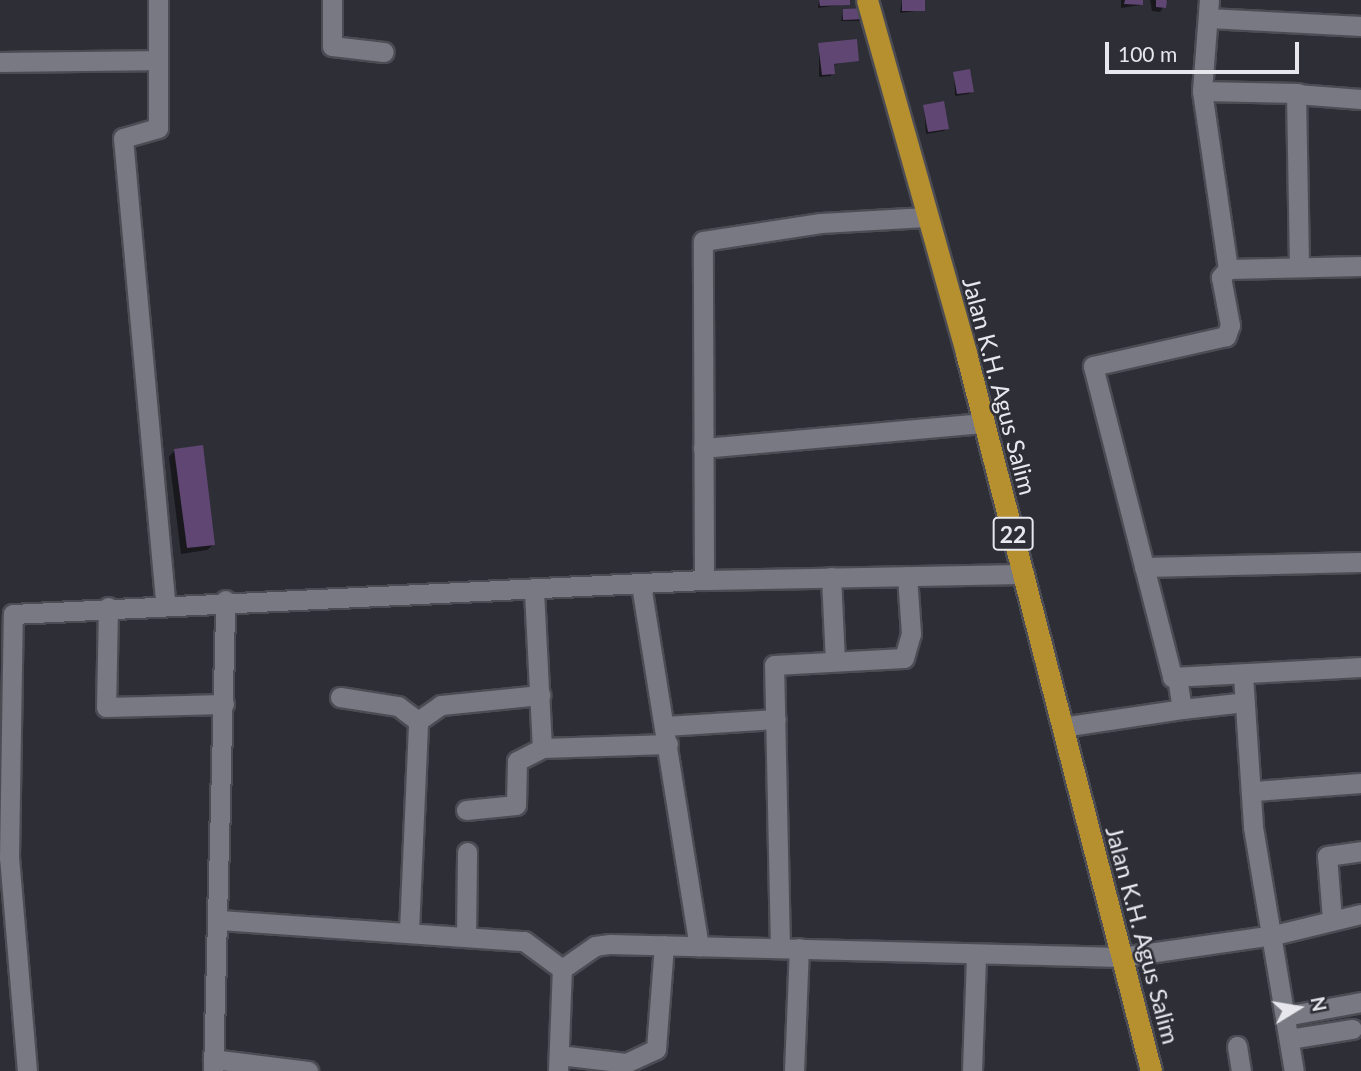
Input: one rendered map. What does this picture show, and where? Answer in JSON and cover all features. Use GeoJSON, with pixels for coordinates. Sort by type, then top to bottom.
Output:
{"type":"FeatureCollection","features":[{"type":"Feature","properties":{"kind":"highway","name":"Jalan K.H. Agus Salim"},"geometry":{"type":"LineString","coordinates":[[867,0],[985,423],[1152,1071]]}},
{"type":"Feature","properties":{"kind":"street"},"geometry":{"type":"LineString","coordinates":[[158,0],[158,128],[123,138],[165,603]]}},
{"type":"Feature","properties":{"kind":"street"},"geometry":{"type":"LineString","coordinates":[[332,0],[332,46],[384,52]]}},
{"type":"Feature","properties":{"kind":"street"},"geometry":{"type":"LineString","coordinates":[[1228,269],[1202,91],[1208,9],[1361,26]]}},
{"type":"Feature","properties":{"kind":"street"},"geometry":{"type":"LineString","coordinates":[[0,62],[158,60]]}},
{"type":"Feature","properties":{"kind":"street"},"geometry":{"type":"LineString","coordinates":[[1202,91],[1298,93],[1361,99]]}},
{"type":"Feature","properties":{"kind":"street"},"geometry":{"type":"LineString","coordinates":[[1298,93],[1299,265]]}},
{"type":"Feature","properties":{"kind":"street"},"geometry":{"type":"LineString","coordinates":[[704,580],[703,241],[821,223],[926,217]]}},
{"type":"Feature","properties":{"kind":"street"},"geometry":{"type":"LineString","coordinates":[[1182,709],[1177,679],[1144,567],[1093,366],[1226,336],[1230,325],[1221,277],[1228,269],[1299,265],[1361,266]]}},
{"type":"Feature","properties":{"kind":"street"},"geometry":{"type":"LineString","coordinates":[[703,448],[985,423]]}},
{"type":"Feature","properties":{"kind":"street"},"geometry":{"type":"LineString","coordinates":[[1144,567],[1361,562]]}},
{"type":"Feature","properties":{"kind":"street"},"geometry":{"type":"LineString","coordinates":[[27,1071],[9,847],[13,614],[225,600],[534,592],[704,580],[1024,574]]}},
{"type":"Feature","properties":{"kind":"street"},"geometry":{"type":"LineString","coordinates":[[794,1071],[774,665],[904,657],[909,652],[907,576]]}},
{"type":"Feature","properties":{"kind":"street"},"geometry":{"type":"LineString","coordinates":[[831,577],[835,661]]}},
{"type":"Feature","properties":{"kind":"street"},"geometry":{"type":"LineString","coordinates":[[641,586],[699,946]]}},
{"type":"Feature","properties":{"kind":"street"},"geometry":{"type":"LineString","coordinates":[[534,592],[542,748]]}},
{"type":"Feature","properties":{"kind":"street"},"geometry":{"type":"LineString","coordinates":[[225,600],[220,920],[213,1065],[308,1071]]}},
{"type":"Feature","properties":{"kind":"street"},"geometry":{"type":"LineString","coordinates":[[108,607],[106,706],[224,704]]}},
{"type":"Feature","properties":{"kind":"street"},"geometry":{"type":"LineString","coordinates":[[1177,679],[1361,667]]}},
{"type":"Feature","properties":{"kind":"street"},"geometry":{"type":"LineString","coordinates":[[1243,675],[1254,791],[1253,827],[1274,935],[1294,1071]]}},
{"type":"Feature","properties":{"kind":"street"},"geometry":{"type":"LineString","coordinates":[[418,721],[441,705],[540,695]]}},
{"type":"Feature","properties":{"kind":"street"},"geometry":{"type":"LineString","coordinates":[[340,697],[398,706],[418,721]]}},
{"type":"Feature","properties":{"kind":"street"},"geometry":{"type":"LineString","coordinates":[[1062,727],[1245,702]]}},
{"type":"Feature","properties":{"kind":"street"},"geometry":{"type":"LineString","coordinates":[[466,810],[516,805],[517,761],[542,748],[667,735],[776,719]]}},
{"type":"Feature","properties":{"kind":"street"},"geometry":{"type":"LineString","coordinates":[[409,931],[418,721]]}},
{"type":"Feature","properties":{"kind":"street"},"geometry":{"type":"LineString","coordinates":[[1254,791],[1361,783]]}},
{"type":"Feature","properties":{"kind":"street"},"geometry":{"type":"LineString","coordinates":[[1332,919],[1327,856],[1361,851]]}},
{"type":"Feature","properties":{"kind":"street"},"geometry":{"type":"LineString","coordinates":[[466,937],[467,852]]}},
{"type":"Feature","properties":{"kind":"street"},"geometry":{"type":"LineString","coordinates":[[562,969],[602,944],[1121,957],[1274,935],[1361,914]]}},
{"type":"Feature","properties":{"kind":"street"},"geometry":{"type":"LineString","coordinates":[[220,920],[409,931],[534,943],[562,969],[559,1063],[626,1063],[656,1049],[664,945]]}},
{"type":"Feature","properties":{"kind":"street"},"geometry":{"type":"LineString","coordinates":[[972,1071],[976,954]]}},
{"type":"Feature","properties":{"kind":"street"},"geometry":{"type":"LineString","coordinates":[[1286,1016],[1361,1002]]}},
{"type":"Feature","properties":{"kind":"street"},"geometry":{"type":"LineString","coordinates":[[1289,1039],[1352,1029]]}},
{"type":"Feature","properties":{"kind":"street"},"geometry":{"type":"LineString","coordinates":[[1237,1046],[1241,1071]]}},
{"type":"Feature","properties":{"kind":"building"},"geometry":{"type":"Polygon","coordinates":[[[819,0],[850,0],[850,5],[820,6],[819,0]]]}},
{"type":"Feature","properties":{"kind":"building"},"geometry":{"type":"Polygon","coordinates":[[[902,0],[925,0],[925,11],[902,11],[902,0]]]}},
{"type":"Feature","properties":{"kind":"building"},"geometry":{"type":"Polygon","coordinates":[[[1125,0],[1143,0],[1143,5],[1124,4],[1125,0]]]}},
{"type":"Feature","properties":{"kind":"building"},"geometry":{"type":"Polygon","coordinates":[[[1156,0],[1167,0],[1166,8],[1156,7],[1156,0]]]}},
{"type":"Feature","properties":{"kind":"building"},"geometry":{"type":"Polygon","coordinates":[[[867,8],[867,19],[843,20],[843,9],[867,8]]]}},
{"type":"Feature","properties":{"kind":"building"},"geometry":{"type":"Polygon","coordinates":[[[857,39],[859,61],[834,64],[835,74],[822,75],[818,43],[857,39]]]}},
{"type":"Feature","properties":{"kind":"building"},"geometry":{"type":"Polygon","coordinates":[[[970,69],[974,92],[957,94],[953,72],[970,69]]]}},
{"type":"Feature","properties":{"kind":"building"},"geometry":{"type":"Polygon","coordinates":[[[944,101],[949,129],[928,132],[923,105],[944,101]]]}},
{"type":"Feature","properties":{"kind":"building"},"geometry":{"type":"Polygon","coordinates":[[[203,445],[215,545],[187,548],[174,449],[203,445]]]}}]}
